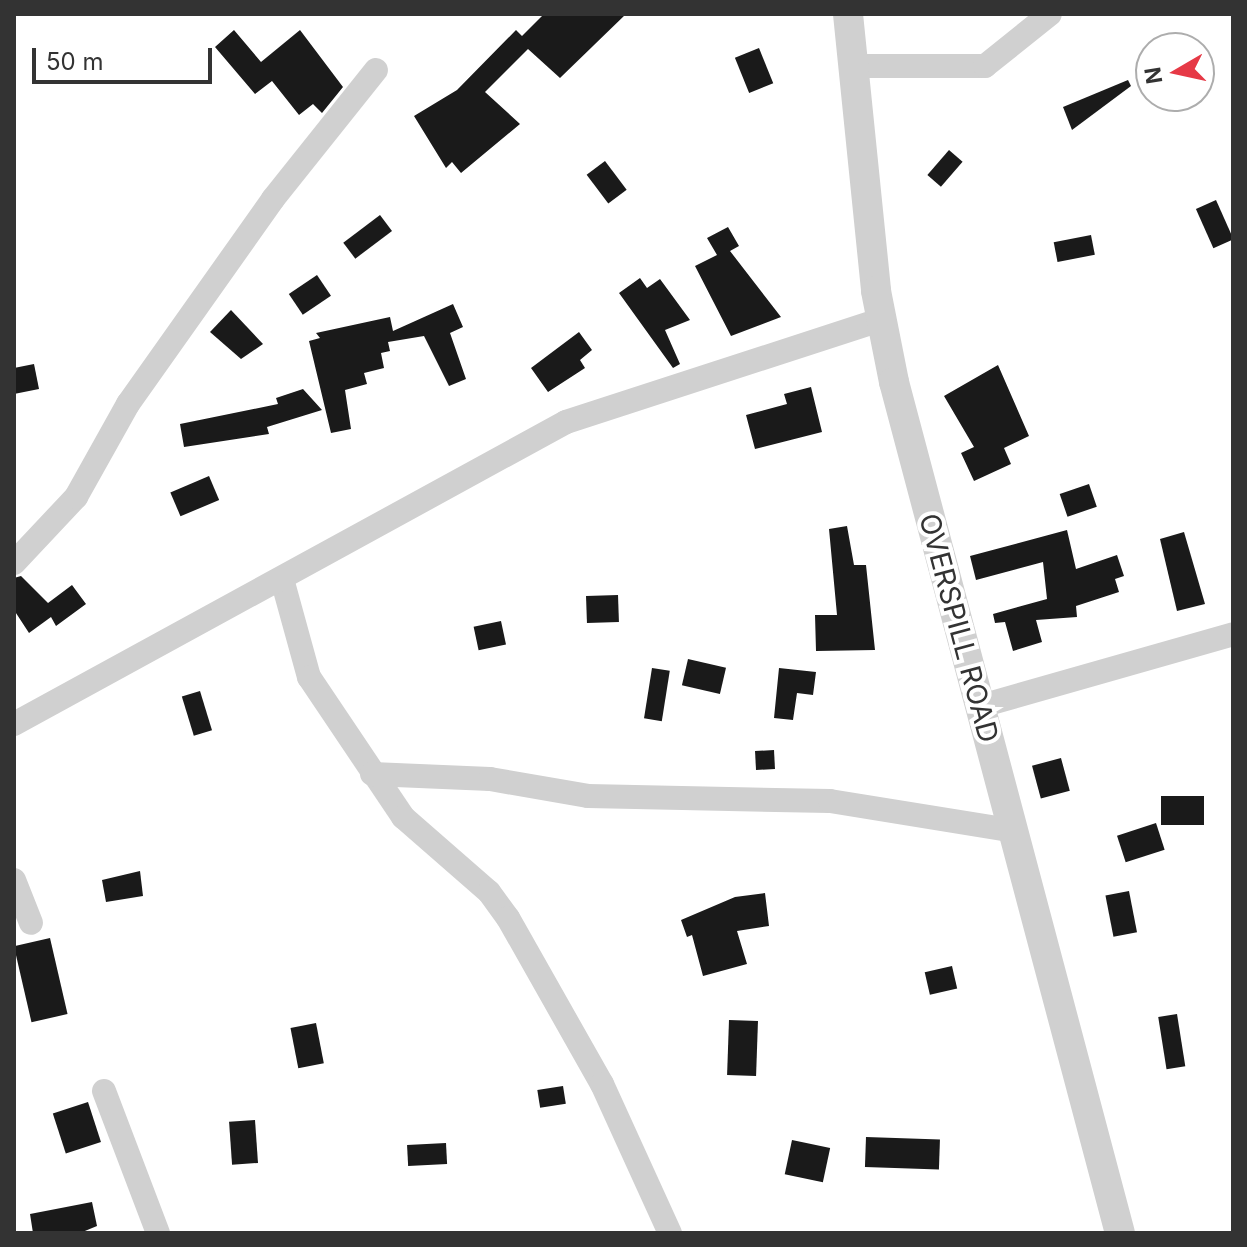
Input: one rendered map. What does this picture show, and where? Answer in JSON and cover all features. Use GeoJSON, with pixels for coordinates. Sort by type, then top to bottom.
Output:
{"type":"FeatureCollection","features":[{"type":"Feature","properties":{"kind":"street","name":"OVERSPILL ROAD"},"geometry":{"type":"LineString","coordinates":[[848,14],[880,320],[1120,1233]]}},
{"type":"Feature","properties":{"kind":"street"},"geometry":{"type":"LineString","coordinates":[[854,66],[985,66],[1050,14]]}},
{"type":"Feature","properties":{"kind":"street"},"geometry":{"type":"LineString","coordinates":[[14,563],[76,497],[128,404],[273,199],[376,70]]}},
{"type":"Feature","properties":{"kind":"street"},"geometry":{"type":"LineString","coordinates":[[14,724],[566,422],[880,320]]}},
{"type":"Feature","properties":{"kind":"street"},"geometry":{"type":"LineString","coordinates":[[282,579],[309,677],[372,774],[421,836],[489,892],[508,918],[602,1084],[670,1233]]}},
{"type":"Feature","properties":{"kind":"street"},"geometry":{"type":"LineString","coordinates":[[981,706],[1233,634]]}},
{"type":"Feature","properties":{"kind":"street"},"geometry":{"type":"LineString","coordinates":[[372,774],[490,779],[588,796],[830,801],[1015,831]]}},
{"type":"Feature","properties":{"kind":"street"},"geometry":{"type":"LineString","coordinates":[[14,880],[31,923]]}},
{"type":"Feature","properties":{"kind":"street"},"geometry":{"type":"LineString","coordinates":[[104,1091],[158,1233]]}},
{"type":"Feature","properties":{"kind":"building"},"geometry":{"type":"Polygon","coordinates":[[[544,14],[626,14],[560,78],[528,49],[485,92],[520,124],[461,173],[452,162],[446,168],[414,116],[457,90],[516,30],[522,36],[544,14]]]}},
{"type":"Feature","properties":{"kind":"building"},"geometry":{"type":"Polygon","coordinates":[[[234,30],[261,62],[300,30],[343,87],[322,113],[313,104],[299,115],[272,81],[255,94],[215,47],[234,30]]]}},
{"type":"Feature","properties":{"kind":"building"},"geometry":{"type":"Polygon","coordinates":[[[759,48],[773,83],[749,93],[735,58],[759,48]]]}},
{"type":"Feature","properties":{"kind":"building"},"geometry":{"type":"Polygon","coordinates":[[[1128,80],[1131,86],[1072,130],[1063,107],[1128,80]]]}},
{"type":"Feature","properties":{"kind":"building"},"geometry":{"type":"Polygon","coordinates":[[[949,150],[963,162],[941,187],[927,175],[949,150]]]}},
{"type":"Feature","properties":{"kind":"building"},"geometry":{"type":"Polygon","coordinates":[[[605,161],[627,190],[608,204],[587,175],[605,161]]]}},
{"type":"Feature","properties":{"kind":"building"},"geometry":{"type":"Polygon","coordinates":[[[1216,200],[1233,240],[1213,248],[1196,209],[1216,200]]]}},
{"type":"Feature","properties":{"kind":"building"},"geometry":{"type":"Polygon","coordinates":[[[380,215],[392,231],[355,259],[343,243],[380,215]]]}},
{"type":"Feature","properties":{"kind":"building"},"geometry":{"type":"Polygon","coordinates":[[[728,227],[739,246],[730,251],[781,317],[731,336],[695,266],[717,255],[707,238],[728,227]]]}},
{"type":"Feature","properties":{"kind":"building"},"geometry":{"type":"Polygon","coordinates":[[[1091,235],[1095,255],[1058,262],[1054,242],[1091,235]]]}},
{"type":"Feature","properties":{"kind":"building"},"geometry":{"type":"Polygon","coordinates":[[[317,275],[331,296],[303,315],[289,294],[317,275]]]}},
{"type":"Feature","properties":{"kind":"building"},"geometry":{"type":"Polygon","coordinates":[[[640,278],[647,288],[660,279],[690,320],[665,330],[680,364],[673,368],[619,293],[640,278]]]}},
{"type":"Feature","properties":{"kind":"building"},"geometry":{"type":"Polygon","coordinates":[[[453,304],[463,327],[450,333],[466,379],[449,386],[424,336],[388,342],[390,351],[381,353],[384,368],[364,373],[367,384],[345,390],[351,429],[331,433],[309,341],[320,338],[316,333],[390,317],[393,331],[453,304]]]}},
{"type":"Feature","properties":{"kind":"building"},"geometry":{"type":"Polygon","coordinates":[[[231,310],[263,344],[241,359],[210,332],[231,310]]]}},
{"type":"Feature","properties":{"kind":"building"},"geometry":{"type":"Polygon","coordinates":[[[579,332],[592,350],[580,360],[585,368],[548,392],[531,368],[579,332]]]}},
{"type":"Feature","properties":{"kind":"building"},"geometry":{"type":"Polygon","coordinates":[[[34,364],[39,389],[14,394],[14,368],[34,364]]]}},
{"type":"Feature","properties":{"kind":"building"},"geometry":{"type":"Polygon","coordinates":[[[998,365],[1029,436],[1004,448],[1011,464],[974,481],[961,453],[974,447],[944,396],[998,365]]]}},
{"type":"Feature","properties":{"kind":"building"},"geometry":{"type":"Polygon","coordinates":[[[811,387],[822,432],[755,449],[746,415],[787,404],[784,394],[811,387]]]}},
{"type":"Feature","properties":{"kind":"building"},"geometry":{"type":"Polygon","coordinates":[[[303,389],[322,410],[267,427],[269,434],[184,447],[180,424],[278,404],[276,398],[303,389]]]}},
{"type":"Feature","properties":{"kind":"building"},"geometry":{"type":"Polygon","coordinates":[[[209,476],[219,500],[180,516],[170,492],[209,476]]]}},
{"type":"Feature","properties":{"kind":"building"},"geometry":{"type":"Polygon","coordinates":[[[1089,484],[1097,507],[1068,517],[1060,494],[1089,484]]]}},
{"type":"Feature","properties":{"kind":"building"},"geometry":{"type":"Polygon","coordinates":[[[847,526],[854,565],[866,565],[875,650],[816,651],[815,615],[837,615],[829,529],[847,526]]]}},
{"type":"Feature","properties":{"kind":"building"},"geometry":{"type":"Polygon","coordinates":[[[1067,530],[1076,569],[1117,555],[1124,576],[1115,579],[1119,592],[1076,606],[1077,617],[1036,620],[1042,642],[1013,651],[1005,622],[995,623],[993,614],[1047,599],[1043,562],[976,580],[970,556],[1067,530]]]}},
{"type":"Feature","properties":{"kind":"building"},"geometry":{"type":"Polygon","coordinates":[[[1184,532],[1205,604],[1177,611],[1160,539],[1184,532]]]}},
{"type":"Feature","properties":{"kind":"building"},"geometry":{"type":"Polygon","coordinates":[[[21,576],[48,603],[72,585],[86,604],[56,626],[51,617],[29,633],[14,610],[14,578],[21,576]]]}},
{"type":"Feature","properties":{"kind":"building"},"geometry":{"type":"Polygon","coordinates":[[[618,595],[619,622],[587,623],[586,596],[618,595]]]}},
{"type":"Feature","properties":{"kind":"building"},"geometry":{"type":"Polygon","coordinates":[[[501,621],[506,644],[479,650],[474,627],[501,621]]]}},
{"type":"Feature","properties":{"kind":"building"},"geometry":{"type":"Polygon","coordinates":[[[688,659],[726,668],[720,694],[682,685],[688,659]]]}},
{"type":"Feature","properties":{"kind":"building"},"geometry":{"type":"Polygon","coordinates":[[[652,668],[670,671],[662,721],[644,718],[652,668]]]}},
{"type":"Feature","properties":{"kind":"building"},"geometry":{"type":"Polygon","coordinates":[[[779,668],[816,672],[813,695],[797,693],[793,720],[774,718],[779,668]]]}},
{"type":"Feature","properties":{"kind":"building"},"geometry":{"type":"Polygon","coordinates":[[[200,691],[212,730],[194,736],[182,697],[200,691]]]}},
{"type":"Feature","properties":{"kind":"building"},"geometry":{"type":"Polygon","coordinates":[[[774,750],[775,769],[756,770],[755,751],[774,750]]]}},
{"type":"Feature","properties":{"kind":"building"},"geometry":{"type":"Polygon","coordinates":[[[1061,758],[1070,791],[1041,799],[1032,766],[1061,758]]]}},
{"type":"Feature","properties":{"kind":"building"},"geometry":{"type":"Polygon","coordinates":[[[1161,796],[1204,796],[1204,825],[1161,825],[1161,796]]]}},
{"type":"Feature","properties":{"kind":"building"},"geometry":{"type":"Polygon","coordinates":[[[1156,823],[1165,850],[1126,862],[1117,836],[1156,823]]]}},
{"type":"Feature","properties":{"kind":"building"},"geometry":{"type":"Polygon","coordinates":[[[140,871],[143,896],[106,902],[102,880],[140,871]]]}},
{"type":"Feature","properties":{"kind":"building"},"geometry":{"type":"Polygon","coordinates":[[[1129,891],[1137,932],[1113,937],[1105,896],[1129,891]]]}},
{"type":"Feature","properties":{"kind":"building"},"geometry":{"type":"Polygon","coordinates":[[[765,893],[769,926],[737,931],[747,964],[703,976],[692,935],[687,937],[681,920],[735,897],[765,893]]]}},
{"type":"Feature","properties":{"kind":"building"},"geometry":{"type":"Polygon","coordinates":[[[50,938],[68,1014],[31,1022],[14,946],[50,938]]]}},
{"type":"Feature","properties":{"kind":"building"},"geometry":{"type":"Polygon","coordinates":[[[952,966],[957,988],[930,995],[925,972],[952,966]]]}},
{"type":"Feature","properties":{"kind":"building"},"geometry":{"type":"Polygon","coordinates":[[[1177,1014],[1185,1066],[1167,1069],[1158,1017],[1177,1014]]]}},
{"type":"Feature","properties":{"kind":"building"},"geometry":{"type":"Polygon","coordinates":[[[729,1020],[758,1021],[756,1076],[727,1075],[729,1020]]]}},
{"type":"Feature","properties":{"kind":"building"},"geometry":{"type":"Polygon","coordinates":[[[316,1023],[324,1063],[298,1068],[290,1028],[316,1023]]]}},
{"type":"Feature","properties":{"kind":"building"},"geometry":{"type":"Polygon","coordinates":[[[563,1086],[566,1104],[540,1108],[537,1090],[563,1086]]]}},
{"type":"Feature","properties":{"kind":"building"},"geometry":{"type":"Polygon","coordinates":[[[88,1102],[101,1142],[66,1153],[53,1113],[88,1102]]]}},
{"type":"Feature","properties":{"kind":"building"},"geometry":{"type":"Polygon","coordinates":[[[255,1120],[258,1163],[232,1165],[229,1122],[255,1120]]]}},
{"type":"Feature","properties":{"kind":"building"},"geometry":{"type":"Polygon","coordinates":[[[866,1137],[940,1140],[939,1170],[865,1167],[866,1137]]]}},
{"type":"Feature","properties":{"kind":"building"},"geometry":{"type":"Polygon","coordinates":[[[792,1140],[830,1148],[823,1182],[785,1174],[792,1140]]]}},
{"type":"Feature","properties":{"kind":"building"},"geometry":{"type":"Polygon","coordinates":[[[446,1143],[447,1164],[408,1166],[407,1145],[446,1143]]]}},
{"type":"Feature","properties":{"kind":"building"},"geometry":{"type":"Polygon","coordinates":[[[92,1202],[97,1226],[80,1233],[33,1233],[30,1214],[92,1202]]]}}]}
